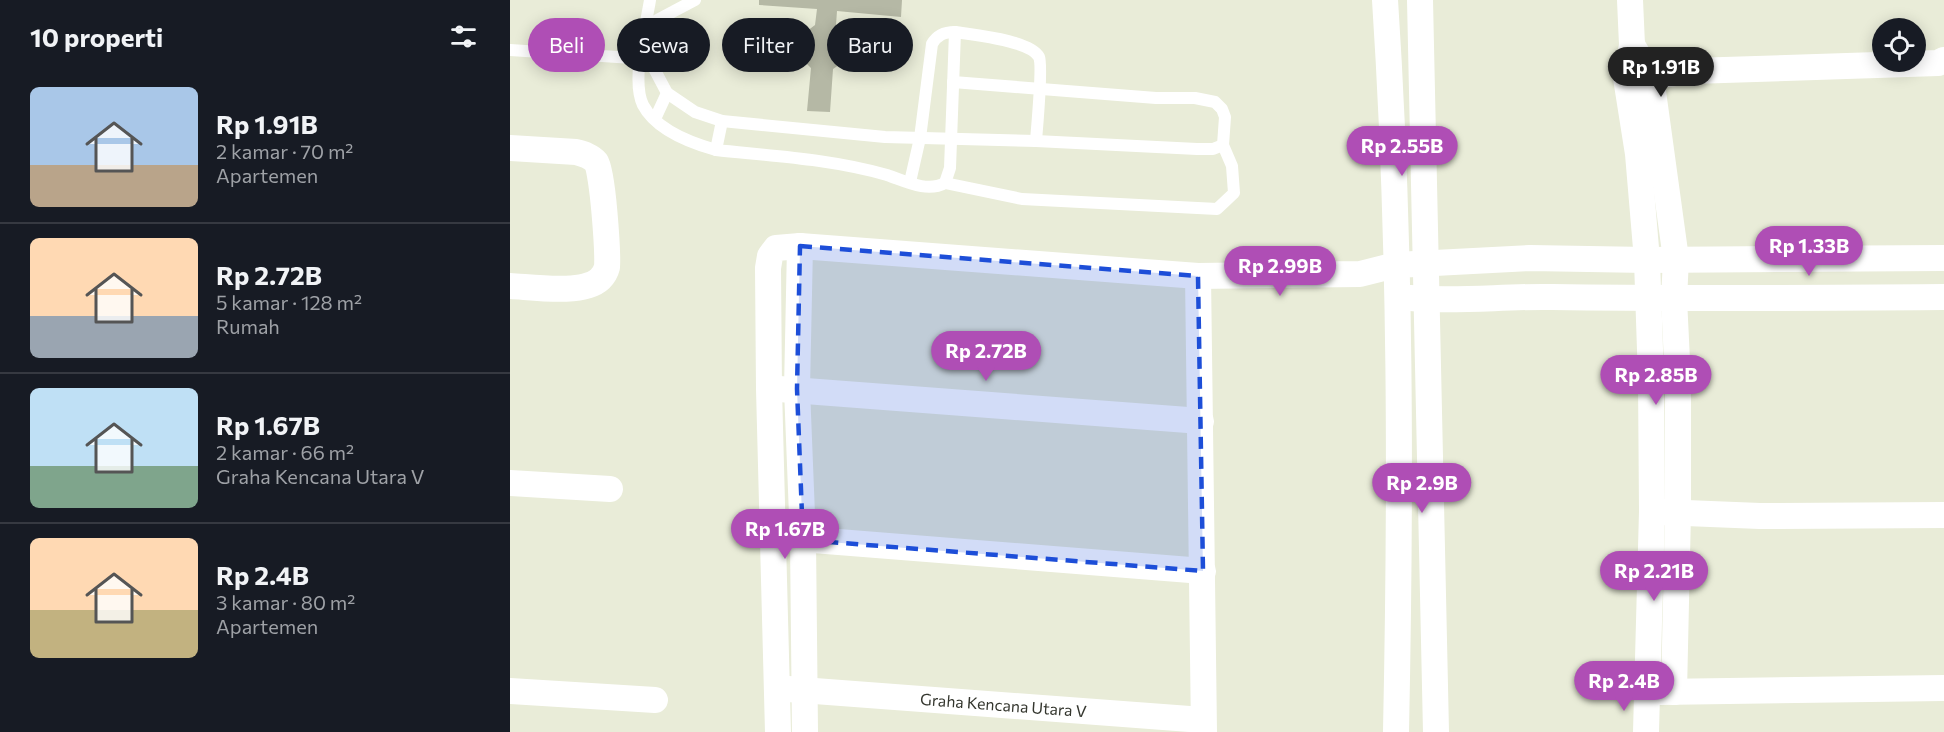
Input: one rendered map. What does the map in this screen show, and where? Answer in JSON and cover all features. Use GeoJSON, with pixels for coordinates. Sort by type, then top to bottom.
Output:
{"type":"FeatureCollection","features":[{"type":"Feature","properties":{"kind":"street"},"geometry":{"type":"LineString","coordinates":[[1385,0],[1396,265],[1400,531],[1396,732]]}},
{"type":"Feature","properties":{"kind":"street"},"geometry":{"type":"LineString","coordinates":[[1420,0],[1436,732]]}},
{"type":"Feature","properties":{"kind":"street"},"geometry":{"type":"LineString","coordinates":[[1630,0],[1632,45],[1676,259],[1674,299],[1678,381],[1678,512],[1674,692]]}},
{"type":"Feature","properties":{"kind":"street"},"geometry":{"type":"LineString","coordinates":[[1639,78],[1692,71],[1942,64]]}},
{"type":"Feature","properties":{"kind":"street"},"geometry":{"type":"LineString","coordinates":[[1639,78],[1638,154],[1647,260],[1651,380],[1652,511],[1646,732]]}},
{"type":"Feature","properties":{"kind":"street"},"geometry":{"type":"LineString","coordinates":[[510,148],[576,152],[585,154],[596,162],[603,193],[607,269],[600,280],[582,288],[510,286]]}},
{"type":"Feature","properties":{"kind":"street"},"geometry":{"type":"LineString","coordinates":[[778,732],[768,261],[771,252],[776,248],[800,246],[1198,276],[1360,274],[1396,265],[1530,258],[1647,260],[1944,258]]}},
{"type":"Feature","properties":{"kind":"street"},"geometry":{"type":"LineString","coordinates":[[800,246],[797,390],[805,732]]}},
{"type":"Feature","properties":{"kind":"street"},"geometry":{"type":"LineString","coordinates":[[1360,274],[1396,296],[1428,299],[1944,297]]}},
{"type":"Feature","properties":{"kind":"street"},"geometry":{"type":"LineString","coordinates":[[1198,276],[1204,726]]}},
{"type":"Feature","properties":{"kind":"street"},"geometry":{"type":"LineString","coordinates":[[1651,380],[1678,381]]}},
{"type":"Feature","properties":{"kind":"street"},"geometry":{"type":"LineString","coordinates":[[769,390],[797,390],[1201,421]]}},
{"type":"Feature","properties":{"kind":"street"},"geometry":{"type":"LineString","coordinates":[[510,483],[610,489]]}},
{"type":"Feature","properties":{"kind":"street"},"geometry":{"type":"LineString","coordinates":[[1652,511],[1760,516],[1944,515]]}},
{"type":"Feature","properties":{"kind":"street"},"geometry":{"type":"LineString","coordinates":[[773,536],[1203,571]]}},
{"type":"Feature","properties":{"kind":"street","name":"Graha Kencana Utara V"},"geometry":{"type":"LineString","coordinates":[[777,688],[1204,726]]}},
{"type":"Feature","properties":{"kind":"street"},"geometry":{"type":"LineString","coordinates":[[1646,691],[1944,688]]}},
{"type":"Feature","properties":{"kind":"street"},"geometry":{"type":"LineString","coordinates":[[510,691],[655,700]]}},
{"type":"Feature","properties":{"kind":"lane"},"geometry":{"type":"LineString","coordinates":[[648,18],[650,0]]}},
{"type":"Feature","properties":{"kind":"lane"},"geometry":{"type":"LineString","coordinates":[[666,18],[695,0]]}},
{"type":"Feature","properties":{"kind":"lane"},"geometry":{"type":"LineString","coordinates":[[945,183],[949,175],[955,32]]}},
{"type":"Feature","properties":{"kind":"lane"},"geometry":{"type":"LineString","coordinates":[[910,182],[920,138],[933,44],[940,34],[955,32],[1020,44],[1032,49],[1040,61],[1036,141]]}},
{"type":"Feature","properties":{"kind":"lane"},"geometry":{"type":"LineString","coordinates":[[510,50],[617,57]]}},
{"type":"Feature","properties":{"kind":"lane"},"geometry":{"type":"LineString","coordinates":[[643,72],[641,98],[655,119],[681,137],[716,150],[835,164],[927,187],[945,183],[1022,199],[1217,209],[1234,193],[1232,166],[1223,145],[1226,121],[1224,112],[1215,102],[953,82]]}},
{"type":"Feature","properties":{"kind":"lane"},"geometry":{"type":"LineString","coordinates":[[653,72],[667,93],[695,112],[722,122],[920,138],[1197,149],[1213,149],[1223,145]]}},
{"type":"Feature","properties":{"kind":"lane"},"geometry":{"type":"LineString","coordinates":[[655,119],[667,93]]}},
{"type":"Feature","properties":{"kind":"lane"},"geometry":{"type":"LineString","coordinates":[[716,150],[722,122]]}},
{"type":"Feature","properties":{"kind":"highlighted area"},"geometry":{"type":"Polygon","coordinates":[[[800,246],[1198,276],[1203,571],[803,540],[797,389],[800,246]]]}},
{"type":"Feature","properties":{"kind":"building"},"geometry":{"type":"Polygon","coordinates":[[[759,0],[902,0],[901,17],[837,11],[836,18],[827,18],[827,72],[833,72],[830,112],[807,111],[811,72],[815,72],[817,9],[759,5],[759,0]]]}}]}
